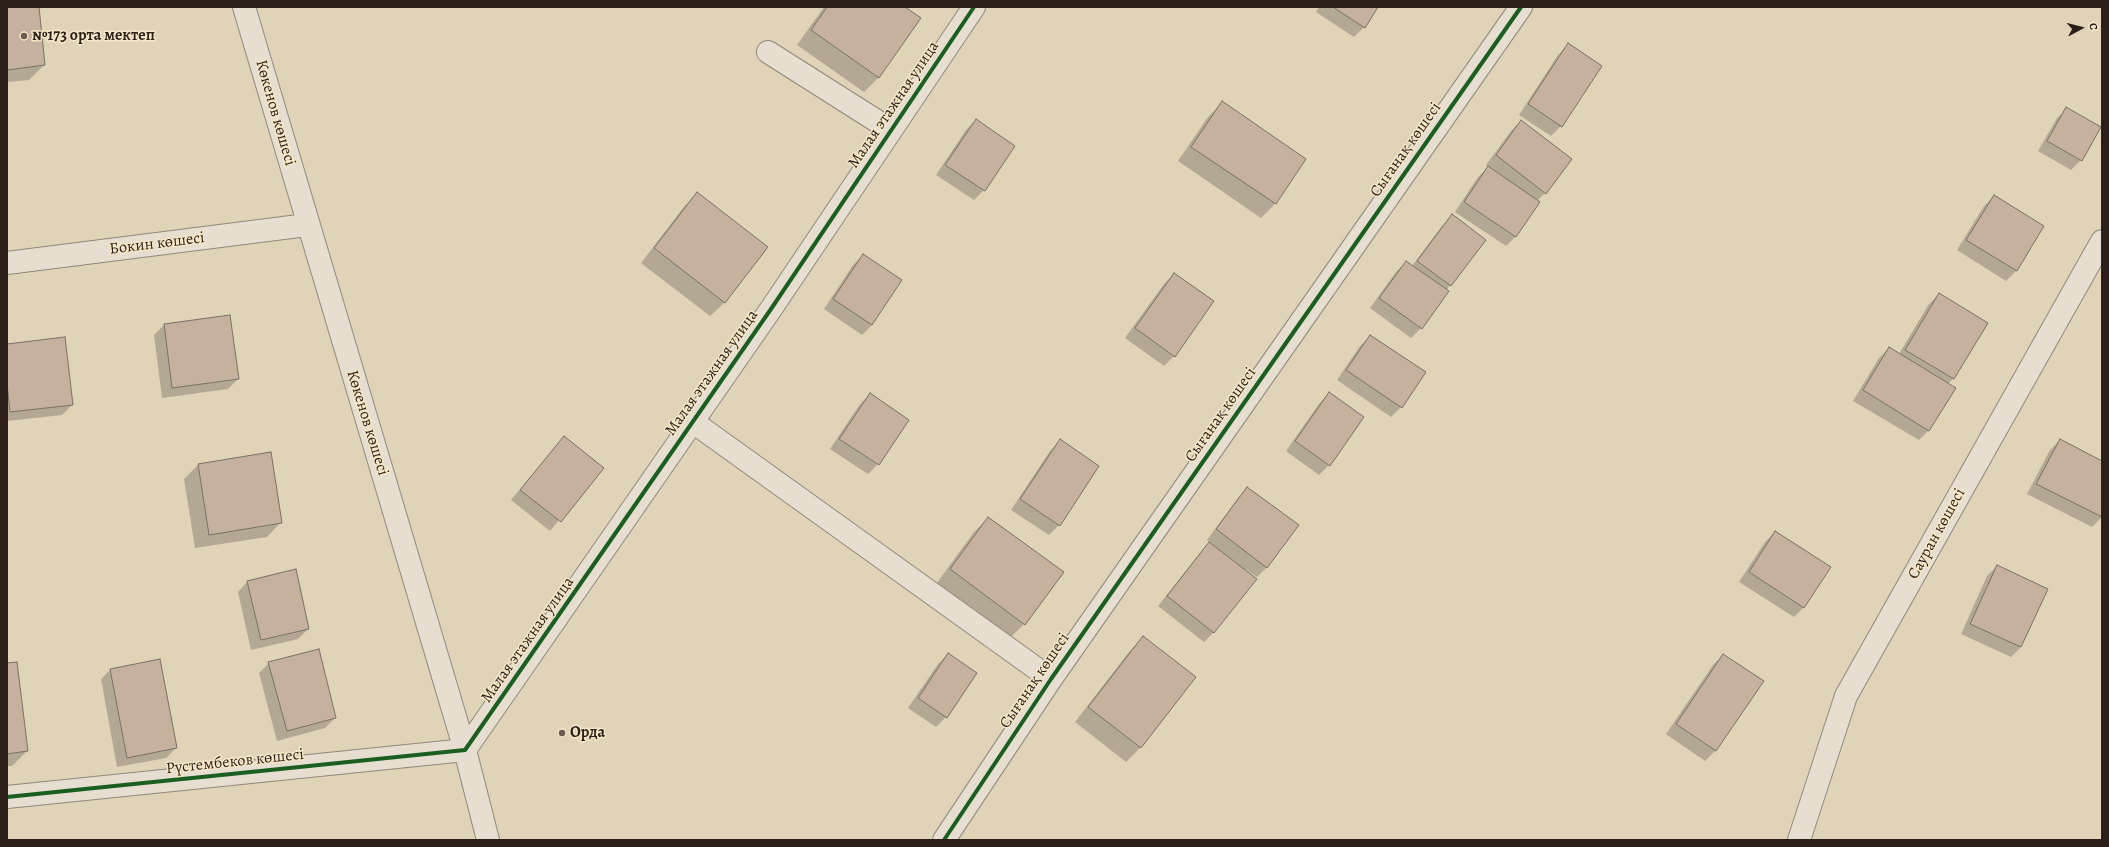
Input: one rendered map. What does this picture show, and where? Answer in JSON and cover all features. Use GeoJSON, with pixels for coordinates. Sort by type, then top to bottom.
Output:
{"type":"FeatureCollection","features":[{"type":"Feature","properties":{"kind":"street","name":"Көкенов көшесі"},"geometry":{"type":"LineString","coordinates":[[244,7],[465,750],[488,840]]}},
{"type":"Feature","properties":{"kind":"street","name":"Малая этажная улица"},"geometry":{"type":"LineString","coordinates":[[465,750],[693,422],[974,7]]}},
{"type":"Feature","properties":{"kind":"street","name":"Сығанақ көшесі"},"geometry":{"type":"LineString","coordinates":[[944,840],[1051,678],[1521,7]]}},
{"type":"Feature","properties":{"kind":"street"},"geometry":{"type":"LineString","coordinates":[[768,52],[891,130]]}},
{"type":"Feature","properties":{"kind":"street","name":"Бокин көшесі"},"geometry":{"type":"LineString","coordinates":[[7,263],[308,225]]}},
{"type":"Feature","properties":{"kind":"street","name":"Сауран көшесі"},"geometry":{"type":"LineString","coordinates":[[1799,840],[1846,696],[2102,241]]}},
{"type":"Feature","properties":{"kind":"street"},"geometry":{"type":"LineString","coordinates":[[693,422],[1051,678]]}},
{"type":"Feature","properties":{"kind":"street","name":"Рүстембеков көшесі"},"geometry":{"type":"LineString","coordinates":[[7,797],[465,750]]}},
{"type":"Feature","properties":{"kind":"building","name":"№173 орта мектеп"},"geometry":{"type":"Polygon","coordinates":[[[7,7],[39,7],[45,65],[7,70],[7,7]]]}},
{"type":"Feature","properties":{"kind":"building"},"geometry":{"type":"Polygon","coordinates":[[[827,7],[905,7],[921,18],[879,78],[811,30],[827,7]]]}},
{"type":"Feature","properties":{"kind":"building"},"geometry":{"type":"Polygon","coordinates":[[[1333,7],[1378,7],[1365,28],[1333,7]]]}},
{"type":"Feature","properties":{"kind":"building"},"geometry":{"type":"Polygon","coordinates":[[[1568,43],[1602,66],[1562,127],[1528,104],[1568,43]]]}},
{"type":"Feature","properties":{"kind":"building"},"geometry":{"type":"Polygon","coordinates":[[[1222,101],[1306,159],[1276,204],[1191,147],[1222,101]]]}},
{"type":"Feature","properties":{"kind":"building"},"geometry":{"type":"Polygon","coordinates":[[[2066,107],[2101,127],[2082,161],[2047,141],[2066,107]]]}},
{"type":"Feature","properties":{"kind":"building"},"geometry":{"type":"Polygon","coordinates":[[[976,119],[1015,146],[985,191],[945,165],[976,119]]]}},
{"type":"Feature","properties":{"kind":"building"},"geometry":{"type":"Polygon","coordinates":[[[1521,120],[1572,159],[1546,194],[1496,155],[1521,120]]]}},
{"type":"Feature","properties":{"kind":"building"},"geometry":{"type":"Polygon","coordinates":[[[1488,166],[1540,202],[1516,237],[1464,202],[1488,166]]]}},
{"type":"Feature","properties":{"kind":"building"},"geometry":{"type":"Polygon","coordinates":[[[697,192],[768,247],[725,303],[654,248],[697,192]]]}},
{"type":"Feature","properties":{"kind":"building"},"geometry":{"type":"Polygon","coordinates":[[[1994,195],[2044,226],[2017,271],[1966,240],[1994,195]]]}},
{"type":"Feature","properties":{"kind":"building"},"geometry":{"type":"Polygon","coordinates":[[[1452,214],[1486,240],[1451,286],[1417,261],[1452,214]]]}},
{"type":"Feature","properties":{"kind":"building"},"geometry":{"type":"Polygon","coordinates":[[[863,254],[902,280],[872,325],[833,299],[863,254]]]}},
{"type":"Feature","properties":{"kind":"building"},"geometry":{"type":"Polygon","coordinates":[[[1406,261],[1449,291],[1422,329],[1379,298],[1406,261]]]}},
{"type":"Feature","properties":{"kind":"building"},"geometry":{"type":"Polygon","coordinates":[[[1174,273],[1214,301],[1175,357],[1135,328],[1174,273]]]}},
{"type":"Feature","properties":{"kind":"building"},"geometry":{"type":"Polygon","coordinates":[[[1939,293],[1988,323],[1954,379],[1905,350],[1939,293]]]}},
{"type":"Feature","properties":{"kind":"building"},"geometry":{"type":"Polygon","coordinates":[[[230,315],[239,379],[172,388],[164,324],[230,315]]]}},
{"type":"Feature","properties":{"kind":"building"},"geometry":{"type":"Polygon","coordinates":[[[1370,335],[1426,372],[1402,408],[1346,370],[1370,335]]]}},
{"type":"Feature","properties":{"kind":"building"},"geometry":{"type":"Polygon","coordinates":[[[65,337],[73,405],[10,412],[7,384],[7,344],[65,337]]]}},
{"type":"Feature","properties":{"kind":"building"},"geometry":{"type":"Polygon","coordinates":[[[1889,347],[1956,388],[1929,431],[1863,390],[1889,347]]]}},
{"type":"Feature","properties":{"kind":"building"},"geometry":{"type":"Polygon","coordinates":[[[1329,392],[1364,417],[1330,466],[1295,441],[1329,392]]]}},
{"type":"Feature","properties":{"kind":"building"},"geometry":{"type":"Polygon","coordinates":[[[870,393],[909,420],[879,465],[839,439],[870,393]]]}},
{"type":"Feature","properties":{"kind":"building"},"geometry":{"type":"Polygon","coordinates":[[[564,436],[604,468],[561,522],[520,490],[564,436]]]}},
{"type":"Feature","properties":{"kind":"building"},"geometry":{"type":"Polygon","coordinates":[[[1060,439],[1099,466],[1060,526],[1020,499],[1060,439]]]}},
{"type":"Feature","properties":{"kind":"building"},"geometry":{"type":"Polygon","coordinates":[[[2060,439],[2102,461],[2102,517],[2036,484],[2060,439]]]}},
{"type":"Feature","properties":{"kind":"building"},"geometry":{"type":"Polygon","coordinates":[[[271,452],[282,523],[209,535],[198,464],[271,452]]]}},
{"type":"Feature","properties":{"kind":"building"},"geometry":{"type":"Polygon","coordinates":[[[1247,487],[1299,525],[1267,568],[1216,529],[1247,487]]]}},
{"type":"Feature","properties":{"kind":"building"},"geometry":{"type":"Polygon","coordinates":[[[988,517],[1064,572],[1025,625],[950,569],[988,517]]]}},
{"type":"Feature","properties":{"kind":"building"},"geometry":{"type":"Polygon","coordinates":[[[1775,531],[1831,567],[1804,608],[1749,572],[1775,531]]]}},
{"type":"Feature","properties":{"kind":"building"},"geometry":{"type":"Polygon","coordinates":[[[1209,542],[1257,579],[1214,633],[1167,596],[1209,542]]]}},
{"type":"Feature","properties":{"kind":"building"},"geometry":{"type":"Polygon","coordinates":[[[1997,565],[2048,589],[2021,647],[1970,624],[1997,565]]]}},
{"type":"Feature","properties":{"kind":"building"},"geometry":{"type":"Polygon","coordinates":[[[296,569],[309,629],[261,640],[247,581],[296,569]]]}},
{"type":"Feature","properties":{"kind":"building"},"geometry":{"type":"Polygon","coordinates":[[[1143,636],[1196,677],[1141,748],[1088,707],[1143,636]]]}},
{"type":"Feature","properties":{"kind":"building"},"geometry":{"type":"Polygon","coordinates":[[[319,649],[336,718],[287,731],[268,662],[319,649]]]}},
{"type":"Feature","properties":{"kind":"building"},"geometry":{"type":"Polygon","coordinates":[[[948,653],[977,673],[947,718],[918,698],[948,653]]]}},
{"type":"Feature","properties":{"kind":"building"},"geometry":{"type":"Polygon","coordinates":[[[1723,654],[1764,681],[1716,751],[1676,724],[1723,654]]]}},
{"type":"Feature","properties":{"kind":"building"},"geometry":{"type":"Polygon","coordinates":[[[160,659],[177,748],[127,758],[110,669],[160,659]]]}},
{"type":"Feature","properties":{"kind":"building"},"geometry":{"type":"Polygon","coordinates":[[[17,662],[28,751],[7,754],[7,663],[17,662]]]}},
{"type":"Feature","properties":{"kind":"cycle path"},"geometry":{"type":"LineString","coordinates":[[7,797],[465,750],[771,309],[974,7]]}},
{"type":"Feature","properties":{"kind":"cycle path"},"geometry":{"type":"LineString","coordinates":[[944,840],[1051,679],[1521,7]]}},
{"type":"Feature","properties":{"kind":"place","name":"№173 орта мектеп"},"geometry":{"type":"Point","coordinates":[24,36]}},
{"type":"Feature","properties":{"kind":"place","name":"Орда"},"geometry":{"type":"Point","coordinates":[562,733]}}]}
